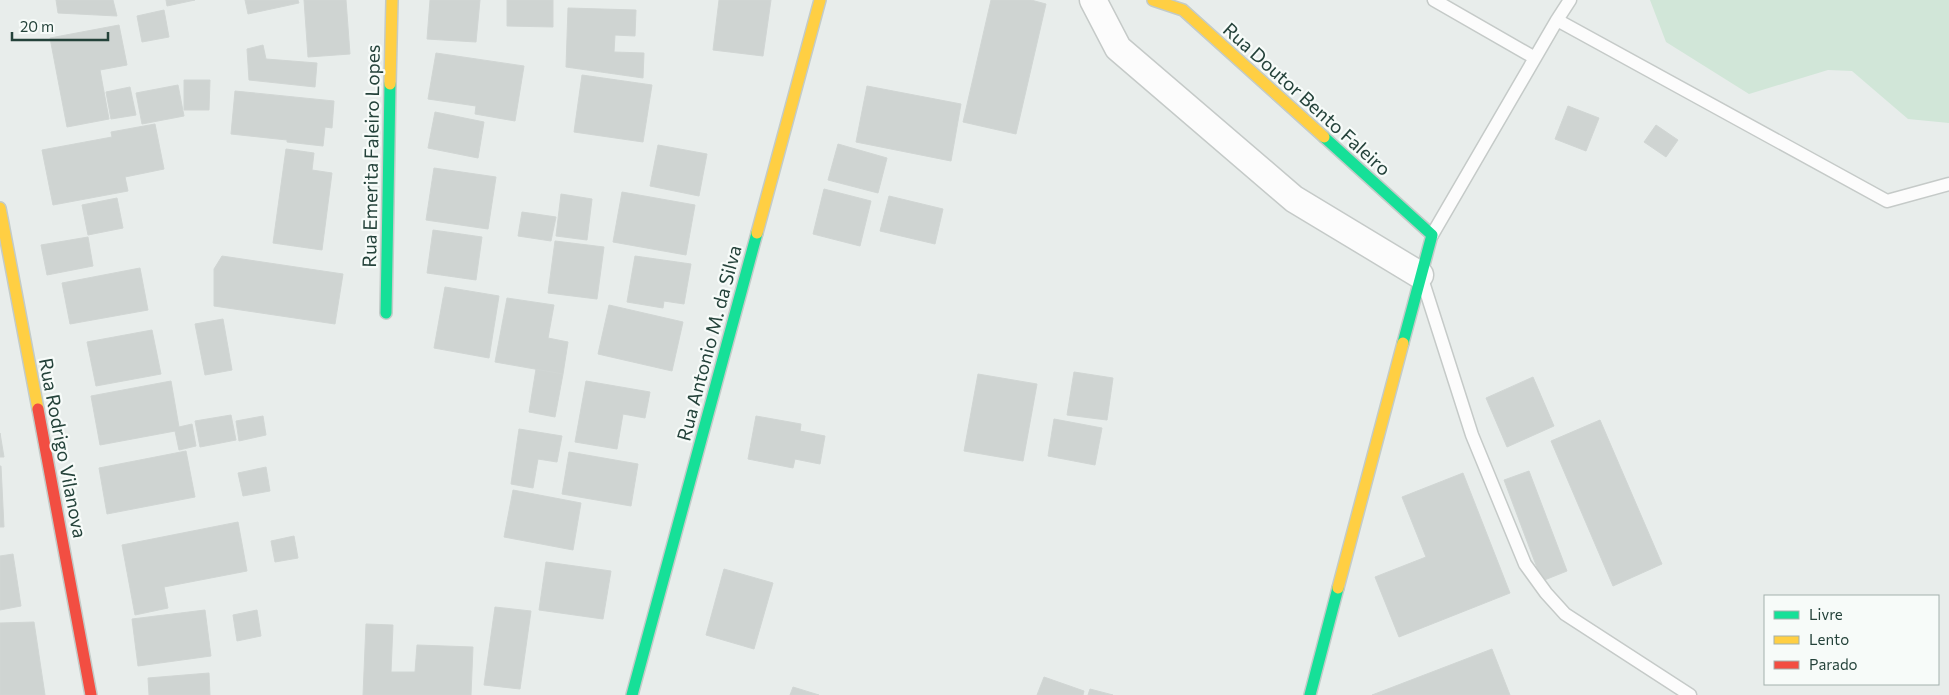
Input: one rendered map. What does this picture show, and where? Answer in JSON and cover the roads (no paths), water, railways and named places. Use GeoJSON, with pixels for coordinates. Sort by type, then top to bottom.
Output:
{"type":"FeatureCollection","features":[{"type":"Feature","properties":{"kind":"street","name":"Rua Emerita Faleiro Lopes"},"geometry":{"type":"LineString","coordinates":[[386,313],[392,0]]}},
{"type":"Feature","properties":{"kind":"street","name":"Rua Antonio M. da Silva"},"geometry":{"type":"LineString","coordinates":[[632,695],[820,0]]}},
{"type":"Feature","properties":{"kind":"street"},"geometry":{"type":"LineString","coordinates":[[1093,0],[1118,48],[1294,199],[1420,275]]}},
{"type":"Feature","properties":{"kind":"street","name":"Rua Doutor Bento Faleiro"},"geometry":{"type":"LineString","coordinates":[[1152,0],[1186,5],[1432,235]]}},
{"type":"Feature","properties":{"kind":"street","name":"Rua Rodrigo Vilanova"},"geometry":{"type":"LineString","coordinates":[[0,208],[91,695]]}},
{"type":"Feature","properties":{"kind":"street"},"geometry":{"type":"LineString","coordinates":[[1310,695],[1432,235]]}},
{"type":"Feature","properties":{"kind":"lane"},"geometry":{"type":"LineString","coordinates":[[1434,0],[1535,58]]}},
{"type":"Feature","properties":{"kind":"lane"},"geometry":{"type":"LineString","coordinates":[[1432,235],[1570,0]]}},
{"type":"Feature","properties":{"kind":"lane"},"geometry":{"type":"LineString","coordinates":[[1557,20],[1887,201],[1949,184]]}},
{"type":"Feature","properties":{"kind":"lane"},"geometry":{"type":"LineString","coordinates":[[1420,275],[1472,435],[1525,564],[1565,614],[1690,695]]}}]}
